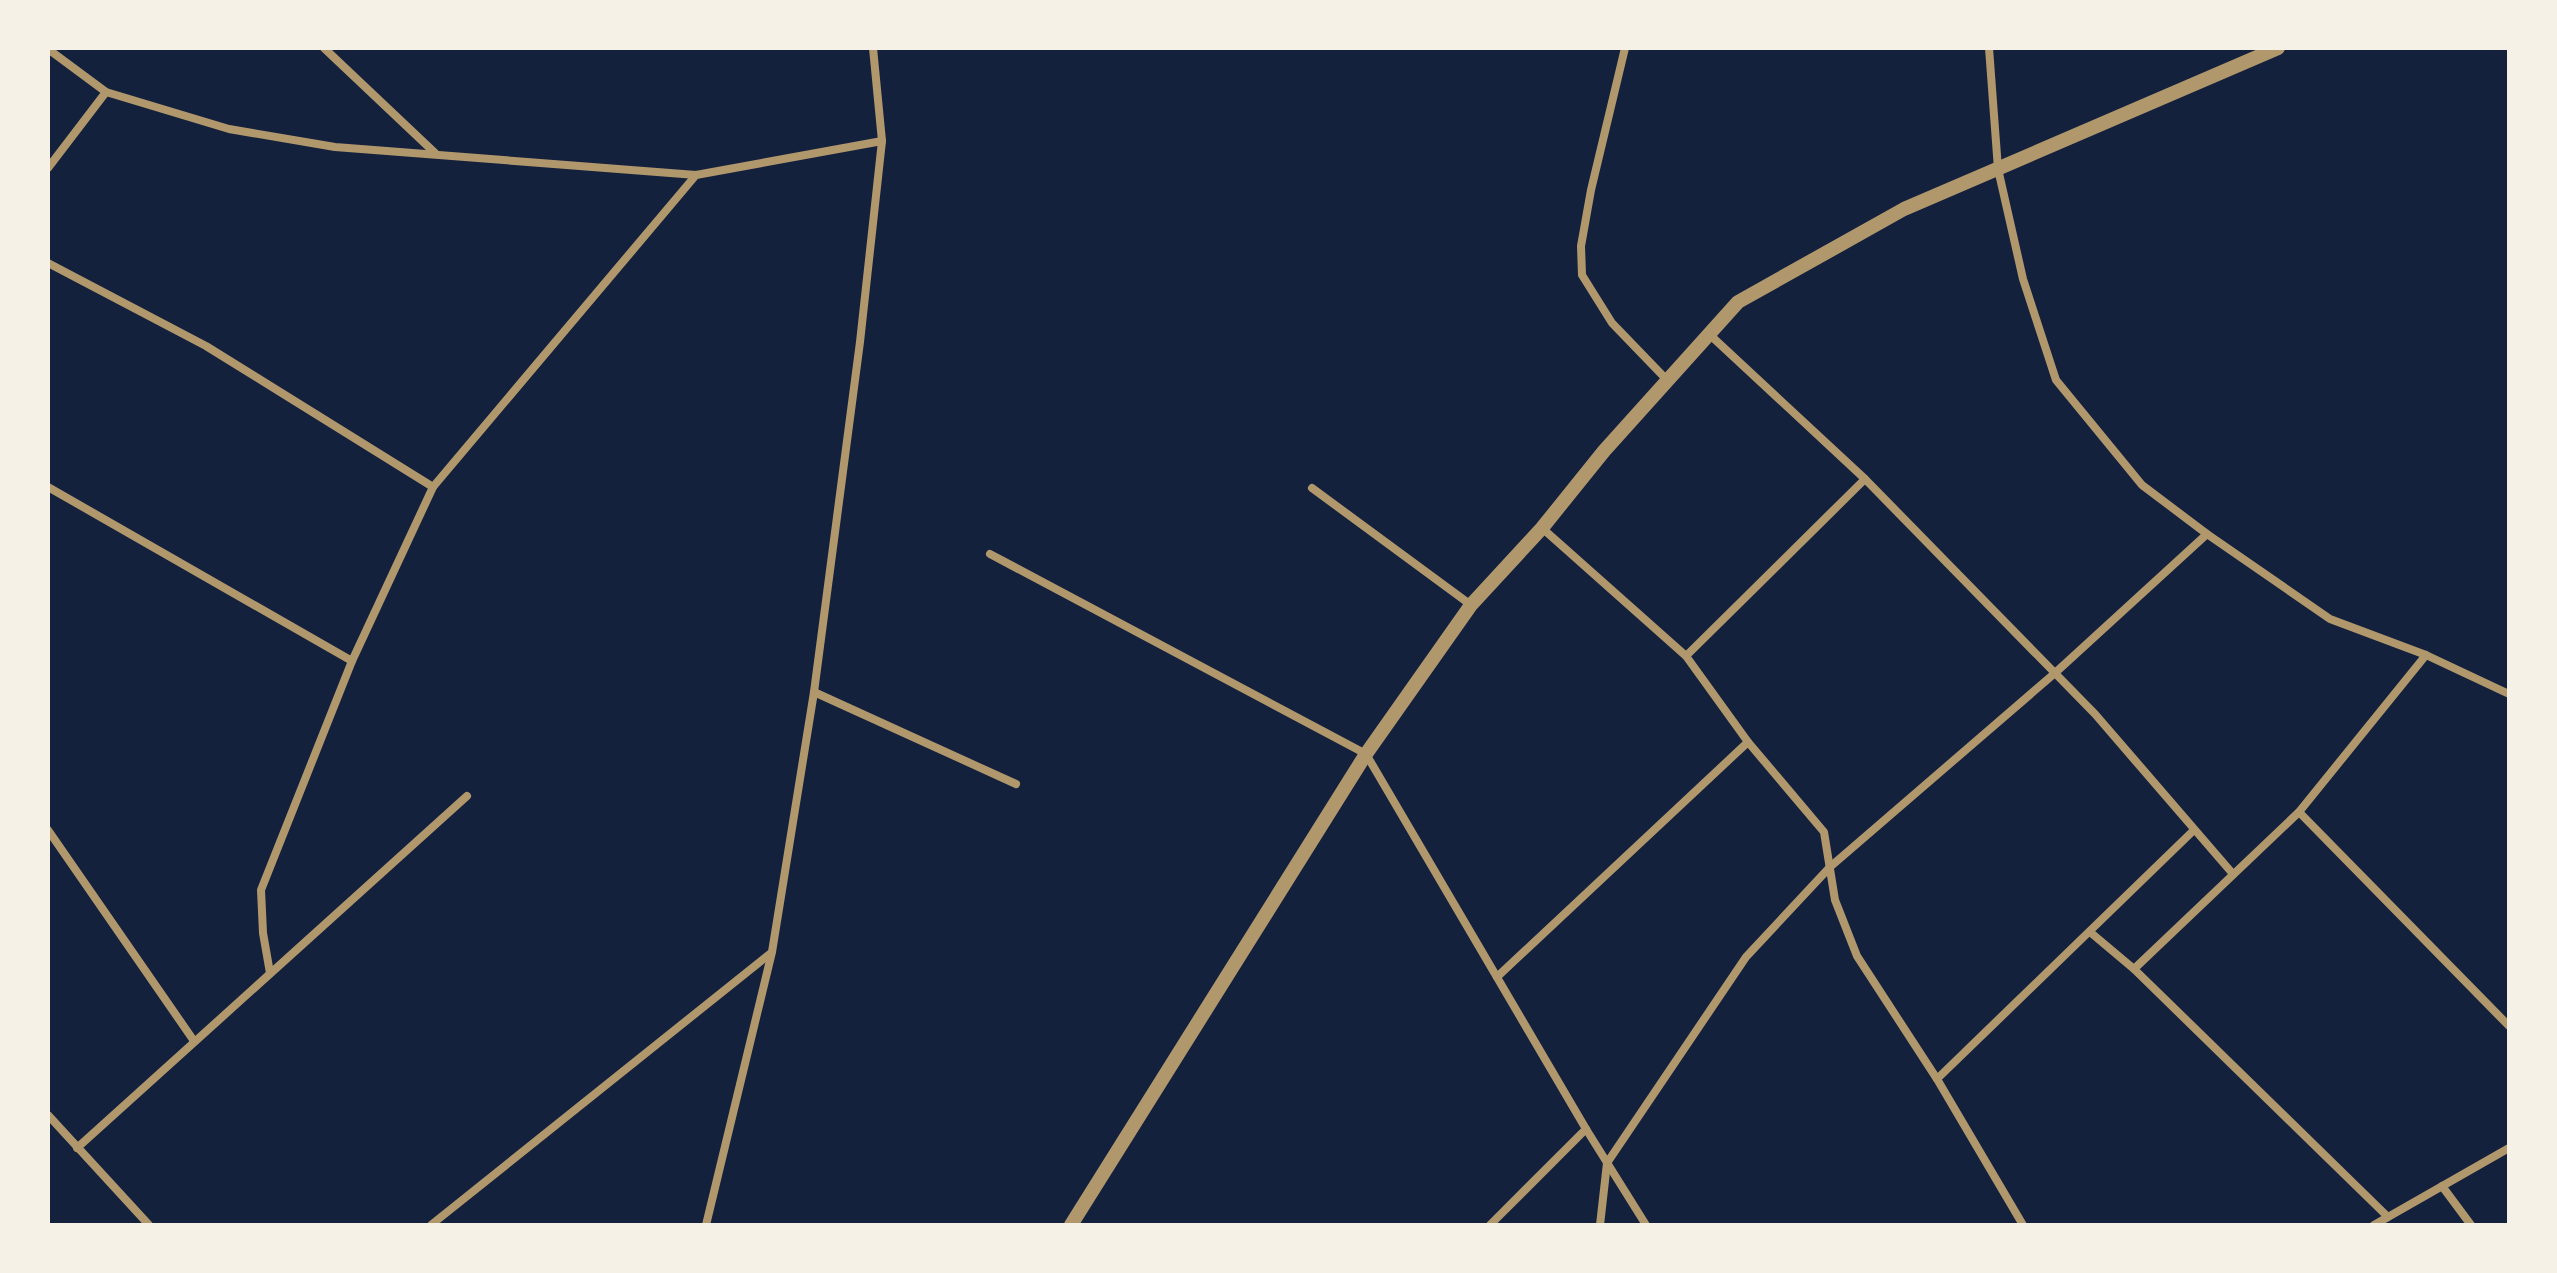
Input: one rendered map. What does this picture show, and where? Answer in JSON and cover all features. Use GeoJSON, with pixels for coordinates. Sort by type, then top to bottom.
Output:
{"type":"FeatureCollection","features":[{"type":"Feature","properties":{"kind":"street"},"geometry":{"type":"LineString","coordinates":[[324,48],[435,153]]}},
{"type":"Feature","properties":{"kind":"street"},"geometry":{"type":"LineString","coordinates":[[706,1225],[772,952],[814,692],[858,357],[882,141],[873,48]]}},
{"type":"Feature","properties":{"kind":"street"},"geometry":{"type":"LineString","coordinates":[[1625,48],[1591,190],[1581,246],[1582,275],[1612,323],[1667,380]]}},
{"type":"Feature","properties":{"kind":"street"},"geometry":{"type":"LineString","coordinates":[[1989,48],[1998,169],[2023,279],[2056,380],[2142,485],[2207,534],[2330,619],[2426,655],[2509,694]]}},
{"type":"Feature","properties":{"kind":"street"},"geometry":{"type":"LineString","coordinates":[[1071,1225],[1366,754],[1471,605],[1738,302],[1904,209],[2278,48]]}},
{"type":"Feature","properties":{"kind":"street"},"geometry":{"type":"LineString","coordinates":[[48,49],[106,92],[229,129],[335,147],[696,175],[882,141]]}},
{"type":"Feature","properties":{"kind":"street"},"geometry":{"type":"LineString","coordinates":[[48,168],[106,92]]}},
{"type":"Feature","properties":{"kind":"street"},"geometry":{"type":"LineString","coordinates":[[270,973],[263,933],[261,890],[352,661],[433,487],[696,175]]}},
{"type":"Feature","properties":{"kind":"street"},"geometry":{"type":"LineString","coordinates":[[48,263],[206,346],[433,487]]}},
{"type":"Feature","properties":{"kind":"street"},"geometry":{"type":"LineString","coordinates":[[1709,334],[1865,479],[2095,714],[2233,874]]}},
{"type":"Feature","properties":{"kind":"street"},"geometry":{"type":"LineString","coordinates":[[1686,656],[1865,479]]}},
{"type":"Feature","properties":{"kind":"street"},"geometry":{"type":"LineString","coordinates":[[48,487],[352,661]]}},
{"type":"Feature","properties":{"kind":"street"},"geometry":{"type":"LineString","coordinates":[[1312,488],[1471,605]]}},
{"type":"Feature","properties":{"kind":"street"},"geometry":{"type":"LineString","coordinates":[[1542,528],[1686,656],[1748,742],[1824,832],[1835,900],[1857,956],[1937,1079],[2023,1225]]}},
{"type":"Feature","properties":{"kind":"street"},"geometry":{"type":"LineString","coordinates":[[1600,1225],[1607,1163],[1746,957],[1830,867],[2055,673],[2207,534]]}},
{"type":"Feature","properties":{"kind":"street"},"geometry":{"type":"LineString","coordinates":[[990,554],[1366,754],[1586,1129],[1646,1225]]}},
{"type":"Feature","properties":{"kind":"street"},"geometry":{"type":"LineString","coordinates":[[2134,969],[2299,812],[2426,655]]}},
{"type":"Feature","properties":{"kind":"street"},"geometry":{"type":"LineString","coordinates":[[814,692],[1016,784]]}},
{"type":"Feature","properties":{"kind":"street"},"geometry":{"type":"LineString","coordinates":[[1497,977],[1748,742]]}},
{"type":"Feature","properties":{"kind":"street"},"geometry":{"type":"LineString","coordinates":[[77,1148],[467,796]]}},
{"type":"Feature","properties":{"kind":"street"},"geometry":{"type":"LineString","coordinates":[[2299,812],[2509,1026]]}},
{"type":"Feature","properties":{"kind":"street"},"geometry":{"type":"LineString","coordinates":[[48,830],[194,1041]]}},
{"type":"Feature","properties":{"kind":"street"},"geometry":{"type":"LineString","coordinates":[[1937,1079],[2194,830]]}},
{"type":"Feature","properties":{"kind":"street"},"geometry":{"type":"LineString","coordinates":[[2090,932],[2134,969],[2388,1217]]}},
{"type":"Feature","properties":{"kind":"street"},"geometry":{"type":"LineString","coordinates":[[431,1225],[772,952]]}},
{"type":"Feature","properties":{"kind":"street"},"geometry":{"type":"LineString","coordinates":[[48,1115],[149,1225]]}},
{"type":"Feature","properties":{"kind":"street"},"geometry":{"type":"LineString","coordinates":[[1490,1225],[1586,1129]]}},
{"type":"Feature","properties":{"kind":"street"},"geometry":{"type":"LineString","coordinates":[[2374,1225],[2509,1148]]}},
{"type":"Feature","properties":{"kind":"street"},"geometry":{"type":"LineString","coordinates":[[2442,1186],[2471,1225]]}}]}
